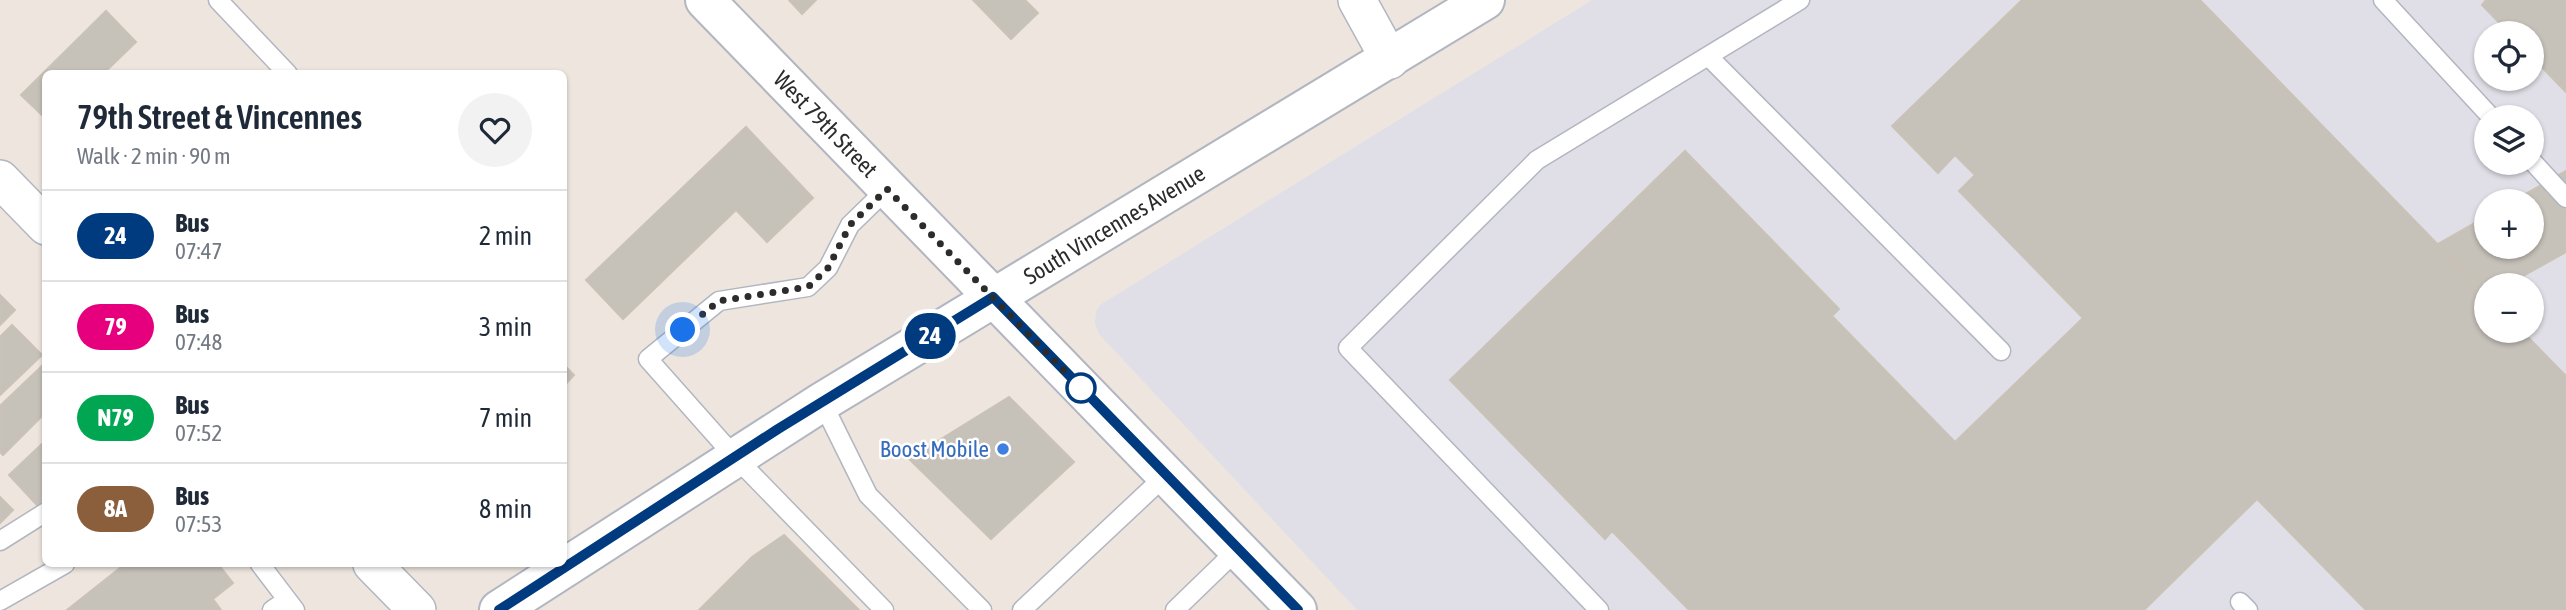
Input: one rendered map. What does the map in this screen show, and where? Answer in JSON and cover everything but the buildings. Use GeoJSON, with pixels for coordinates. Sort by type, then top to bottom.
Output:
{"type":"FeatureCollection","features":[{"type":"Feature","properties":{"kind":"main road","name":"West 79th Street"},"geometry":{"type":"LineString","coordinates":[[705,0],[1297,610]]}},
{"type":"Feature","properties":{"kind":"main road","name":"South Vincennes Avenue"},"geometry":{"type":"LineString","coordinates":[[567,566],[822,402],[1485,0]]}},
{"type":"Feature","properties":{"kind":"main road","name":"South Vincennes Avenue"},"geometry":{"type":"LineString","coordinates":[[499,610],[565,567]]}},
{"type":"Feature","properties":{"kind":"street"},"geometry":{"type":"LineString","coordinates":[[1357,0],[1390,60]]}},
{"type":"Feature","properties":{"kind":"street"},"geometry":{"type":"LineString","coordinates":[[0,179],[42,222]]}},
{"type":"Feature","properties":{"kind":"street"},"geometry":{"type":"LineString","coordinates":[[375,567],[417,610]]}},
{"type":"Feature","properties":{"kind":"lane"},"geometry":{"type":"LineString","coordinates":[[218,0],[284,70]]}},
{"type":"Feature","properties":{"kind":"lane"},"geometry":{"type":"LineString","coordinates":[[1600,610],[1348,348],[1537,160],[1800,0]]}},
{"type":"Feature","properties":{"kind":"lane"},"geometry":{"type":"LineString","coordinates":[[2383,0],[2480,105]]}},
{"type":"Feature","properties":{"kind":"lane"},"geometry":{"type":"LineString","coordinates":[[1708,56],[2001,351]]}},
{"type":"Feature","properties":{"kind":"lane"},"geometry":{"type":"LineString","coordinates":[[2544,175],[2566,198]]}},
{"type":"Feature","properties":{"kind":"lane"},"geometry":{"type":"LineString","coordinates":[[884,610],[735,457],[648,359],[719,301],[808,287],[828,268],[850,225],[887,189]]}},
{"type":"Feature","properties":{"kind":"lane"},"geometry":{"type":"LineString","coordinates":[[822,402],[868,495],[982,610]]}},
{"type":"Feature","properties":{"kind":"lane"},"geometry":{"type":"LineString","coordinates":[[1022,610],[1166,475]]}},
{"type":"Feature","properties":{"kind":"lane"},"geometry":{"type":"LineString","coordinates":[[0,541],[42,515]]}},
{"type":"Feature","properties":{"kind":"lane"},"geometry":{"type":"LineString","coordinates":[[1175,610],[1238,549]]}},
{"type":"Feature","properties":{"kind":"lane"},"geometry":{"type":"LineString","coordinates":[[0,601],[60,567]]}},
{"type":"Feature","properties":{"kind":"lane"},"geometry":{"type":"LineString","coordinates":[[262,567],[291,605],[272,610]]}},
{"type":"Feature","properties":{"kind":"shaded area"},"geometry":{"type":"Polygon","coordinates":[[[1592,0],[2566,0],[2566,610],[1357,610],[1099,334],[1095,323],[1096,311],[1100,305],[1592,0]]]}},
{"type":"Feature","properties":{"kind":"bus line","name":"24"},"geometry":{"type":"LineString","coordinates":[[567,566],[778,429],[993,297],[1298,610]]}},
{"type":"Feature","properties":{"kind":"bus line","name":"24"},"geometry":{"type":"LineString","coordinates":[[499,610],[565,567]]}},
{"type":"Feature","properties":{"kind":"place","name":"Boost Mobile"},"geometry":{"type":"Point","coordinates":[1003,449]}},
{"type":"Feature","properties":{"kind":"route"},"geometry":{"type":"LineString","coordinates":[[683,330],[719,301],[808,287],[828,268],[850,225],[887,189],[1084,391],[1081,388]]}}]}
